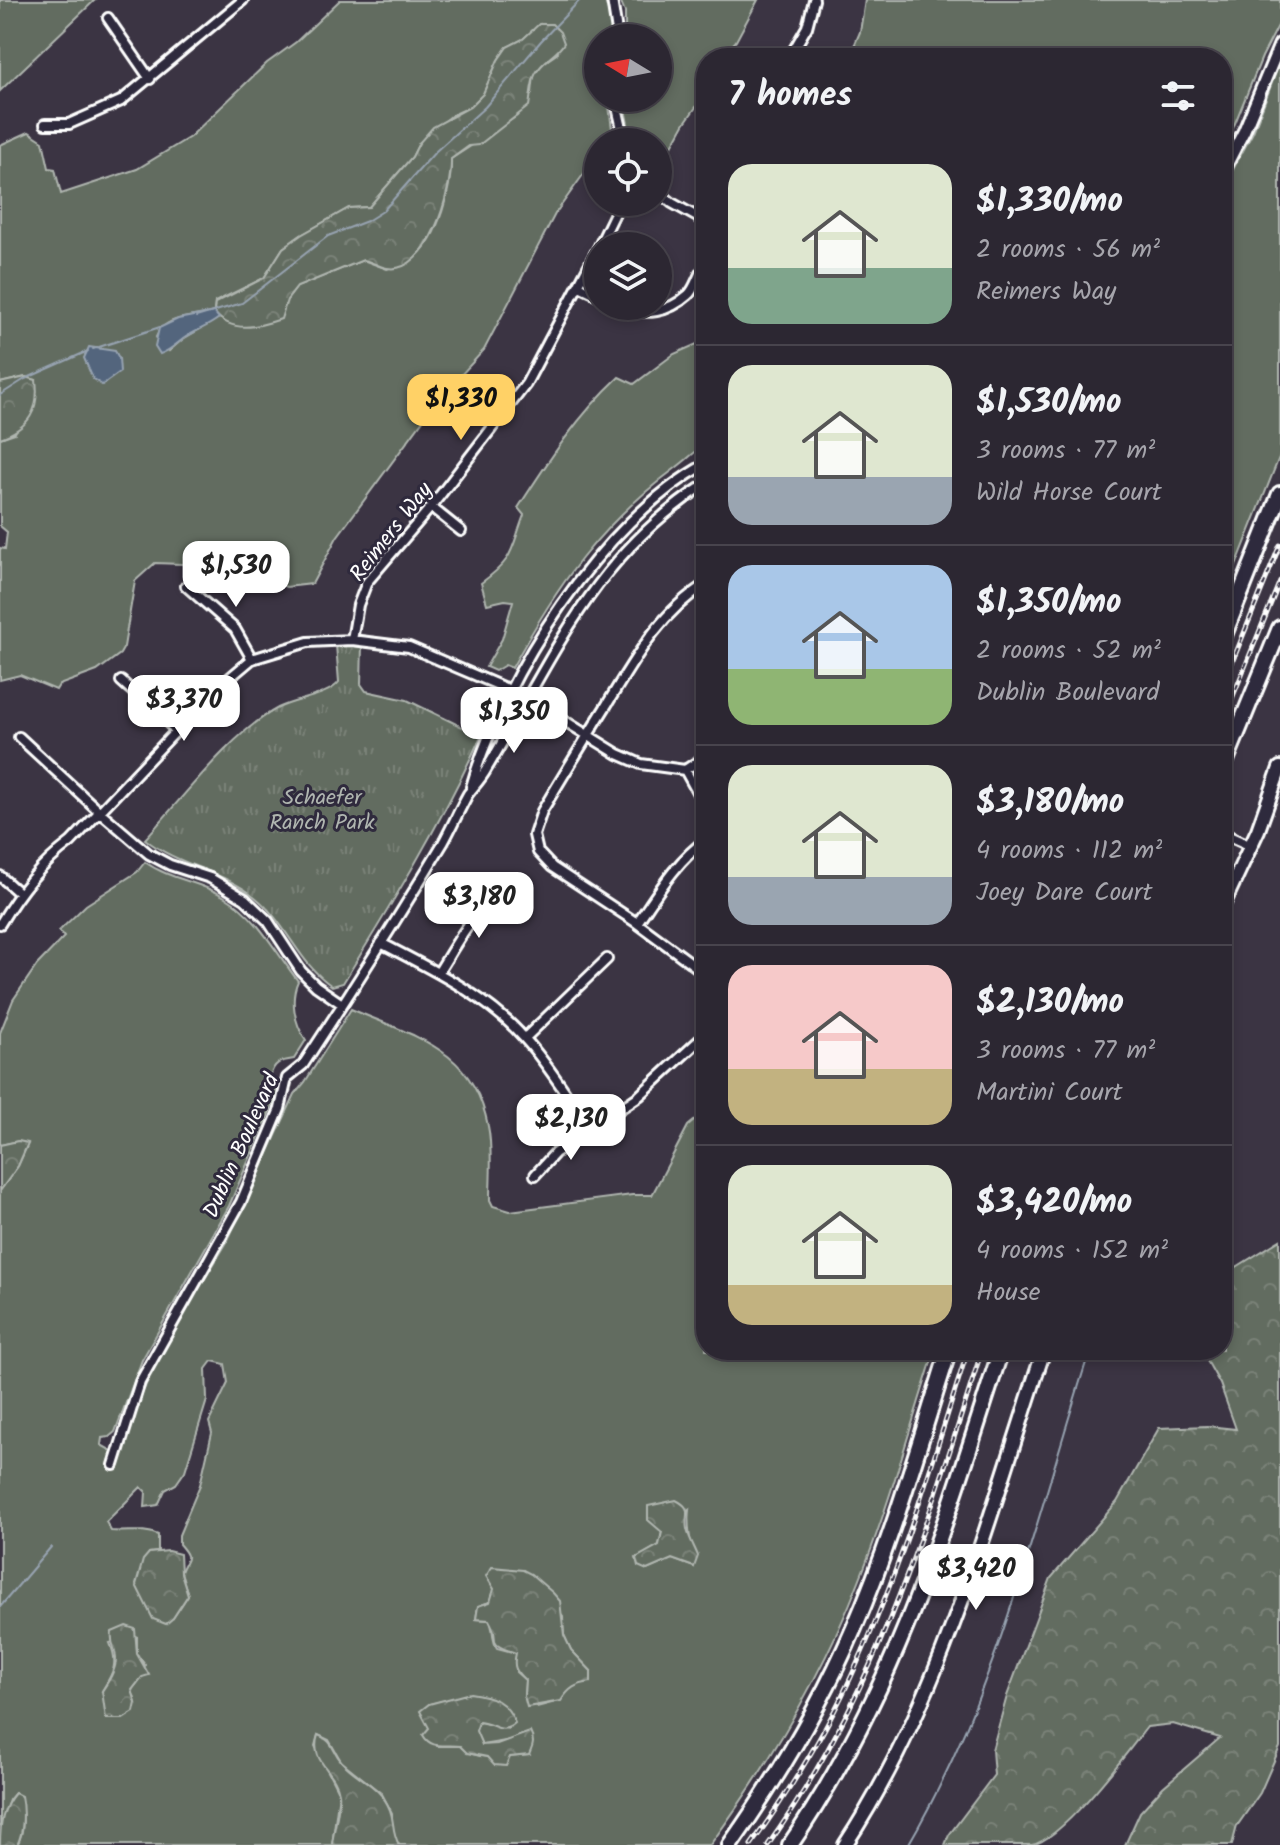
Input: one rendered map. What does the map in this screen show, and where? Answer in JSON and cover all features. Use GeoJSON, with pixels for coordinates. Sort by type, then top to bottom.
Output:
{"type":"FeatureCollection","features":[{"type":"Feature","properties":{"kind":"highway"},"geometry":{"type":"LineString","coordinates":[[1232,615],[1280,494]]}},
{"type":"Feature","properties":{"kind":"highway"},"geometry":{"type":"LineString","coordinates":[[1232,746],[1280,628]]}},
{"type":"Feature","properties":{"kind":"highway"},"geometry":{"type":"LineString","coordinates":[[730,1845],[806,1726],[854,1629],[880,1563],[946,1360]]}},
{"type":"Feature","properties":{"kind":"highway"},"geometry":{"type":"LineString","coordinates":[[790,1845],[849,1749],[902,1641],[924,1584],[998,1360]]}},
{"type":"Feature","properties":{"kind":"main road"},"geometry":{"type":"LineString","coordinates":[[1232,886],[1251,846],[1280,768]]}},
{"type":"Feature","properties":{"kind":"main road"},"geometry":{"type":"LineString","coordinates":[[845,1845],[895,1758],[927,1692],[953,1627],[1041,1360]]}},
{"type":"Feature","properties":{"kind":"street"},"geometry":{"type":"LineString","coordinates":[[45,124],[69,124],[121,101],[243,0]]}},
{"type":"Feature","properties":{"kind":"street"},"geometry":{"type":"LineString","coordinates":[[612,0],[616,24]]}},
{"type":"Feature","properties":{"kind":"street"},"geometry":{"type":"LineString","coordinates":[[795,48],[807,27],[814,0]]}},
{"type":"Feature","properties":{"kind":"street"},"geometry":{"type":"LineString","coordinates":[[108,18],[150,79]]}},
{"type":"Feature","properties":{"kind":"street"},"geometry":{"type":"LineString","coordinates":[[1232,154],[1280,44]]}},
{"type":"Feature","properties":{"kind":"street"},"geometry":{"type":"LineString","coordinates":[[672,200],[696,216]]}},
{"type":"Feature","properties":{"kind":"street","name":"Reimers Way"},"geometry":{"type":"LineString","coordinates":[[352,640],[358,605],[367,582],[431,507],[526,384],[584,276]]}},
{"type":"Feature","properties":{"kind":"street"},"geometry":{"type":"LineString","coordinates":[[672,305],[690,294],[696,282]]}},
{"type":"Feature","properties":{"kind":"street"},"geometry":{"type":"LineString","coordinates":[[579,286],[584,288]]}},
{"type":"Feature","properties":{"kind":"street","name":"Dublin Boulevard"},"geometry":{"type":"LineString","coordinates":[[114,1465],[140,1382],[154,1352],[241,1202],[280,1109],[287,1078],[303,1065],[445,840],[469,793],[511,690],[549,623],[604,550],[658,496],[696,471]]}},
{"type":"Feature","properties":{"kind":"street","name":"Dublin Boulevard"},"geometry":{"type":"LineString","coordinates":[[469,793],[490,764],[568,626],[599,580],[658,518],[696,491]]}},
{"type":"Feature","properties":{"kind":"street"},"geometry":{"type":"LineString","coordinates":[[431,507],[461,531]]}},
{"type":"Feature","properties":{"kind":"street"},"geometry":{"type":"LineString","coordinates":[[186,586],[235,629],[252,659]]}},
{"type":"Feature","properties":{"kind":"street"},"geometry":{"type":"LineString","coordinates":[[696,590],[664,618],[642,647],[542,811],[534,835],[538,852],[552,867],[696,967]]}},
{"type":"Feature","properties":{"kind":"street"},"geometry":{"type":"LineString","coordinates":[[0,924],[19,893],[46,860],[71,842],[214,691],[252,659],[308,642],[352,640],[409,647],[526,697],[618,754],[641,764],[685,770],[696,763]]}},
{"type":"Feature","properties":{"kind":"street"},"geometry":{"type":"LineString","coordinates":[[121,681],[175,729]]}},
{"type":"Feature","properties":{"kind":"street"},"geometry":{"type":"LineString","coordinates":[[19,737],[100,812],[156,858],[210,878],[245,899],[268,921],[301,971],[342,1004]]}},
{"type":"Feature","properties":{"kind":"street"},"geometry":{"type":"LineString","coordinates":[[685,770],[696,790]]}},
{"type":"Feature","properties":{"kind":"street"},"geometry":{"type":"LineString","coordinates":[[1232,837],[1251,846]]}},
{"type":"Feature","properties":{"kind":"street"},"geometry":{"type":"LineString","coordinates":[[637,923],[669,877],[696,847]]}},
{"type":"Feature","properties":{"kind":"street"},"geometry":{"type":"LineString","coordinates":[[0,876],[19,893]]}},
{"type":"Feature","properties":{"kind":"street"},"geometry":{"type":"LineString","coordinates":[[438,973],[491,897],[503,890]]}},
{"type":"Feature","properties":{"kind":"street"},"geometry":{"type":"LineString","coordinates":[[381,943],[484,1002],[525,1038],[591,1129]]}},
{"type":"Feature","properties":{"kind":"street"},"geometry":{"type":"LineString","coordinates":[[525,1038],[607,959]]}},
{"type":"Feature","properties":{"kind":"street"},"geometry":{"type":"LineString","coordinates":[[535,1175],[555,1153],[639,1096],[696,1043]]}},
{"type":"Feature","properties":{"kind":"green space"},"geometry":{"type":"Polygon","coordinates":[[[0,0],[95,0],[0,91],[0,0]]]}},
{"type":"Feature","properties":{"kind":"green space"},"geometry":{"type":"Polygon","coordinates":[[[340,0],[605,0],[611,24],[584,24],[584,112],[610,112],[612,128],[584,128],[584,174],[555,214],[484,350],[438,400],[337,537],[312,584],[286,587],[234,566],[155,563],[135,581],[124,647],[120,654],[97,671],[59,685],[56,690],[20,675],[0,680],[0,548],[5,549],[7,532],[0,526],[0,438],[15,433],[36,380],[25,377],[0,383],[0,145],[29,132],[43,141],[49,168],[55,169],[61,194],[137,169],[190,137],[267,63],[296,42],[340,0]],[[540,24],[523,39],[507,47],[483,94],[470,107],[452,115],[419,143],[412,157],[369,207],[349,208],[301,235],[283,248],[264,278],[215,302],[214,312],[180,318],[166,324],[156,337],[169,351],[219,318],[228,323],[287,300],[297,287],[363,260],[387,269],[414,257],[425,247],[437,225],[446,197],[451,159],[517,116],[532,93],[534,75],[542,64],[558,53],[540,24]]]}},
{"type":"Feature","properties":{"kind":"green space"},"geometry":{"type":"Polygon","coordinates":[[[620,0],[758,0],[730,48],[696,48],[696,107],[672,146],[672,128],[629,128],[626,112],[672,112],[672,24],[625,24],[625,12],[620,0]]]}},
{"type":"Feature","properties":{"kind":"green space"},"geometry":{"type":"Polygon","coordinates":[[[865,0],[1280,0],[1280,22],[1232,130],[1232,48],[853,48],[860,32],[865,0]]]}},
{"type":"Feature","properties":{"kind":"green space"},"geometry":{"type":"Polygon","coordinates":[[[539,24],[552,24],[560,32],[564,43],[536,73],[529,106],[479,145],[469,146],[451,159],[442,209],[426,245],[415,258],[402,267],[387,268],[363,260],[297,287],[287,300],[281,319],[263,324],[245,327],[228,324],[214,312],[215,303],[264,278],[283,248],[301,235],[349,208],[369,207],[433,127],[470,107],[483,94],[507,47],[523,39],[539,24]]]}},
{"type":"Feature","properties":{"kind":"green space"},"geometry":{"type":"Polygon","coordinates":[[[1280,62],[1280,455],[1232,576],[1232,171],[1253,132],[1280,62]]]}},
{"type":"Feature","properties":{"kind":"green space"},"geometry":{"type":"Polygon","coordinates":[[[696,344],[696,452],[625,511],[582,558],[546,610],[512,668],[505,665],[495,671],[486,667],[502,639],[513,601],[487,604],[481,583],[510,554],[524,515],[518,508],[564,439],[619,377],[634,384],[674,354],[696,344]]]}},
{"type":"Feature","properties":{"kind":"green space"},"geometry":{"type":"Polygon","coordinates":[[[26,377],[36,380],[34,409],[18,429],[0,438],[0,383],[26,377]]]}},
{"type":"Feature","properties":{"kind":"green space","name":"Schaefer Ranch Park"},"geometry":{"type":"Polygon","coordinates":[[[336,645],[362,645],[361,684],[366,691],[407,700],[481,736],[398,892],[343,983],[332,986],[310,966],[276,919],[255,897],[229,880],[171,856],[145,839],[225,750],[260,719],[285,705],[328,691],[339,682],[336,645]]]}},
{"type":"Feature","properties":{"kind":"green space"},"geometry":{"type":"Polygon","coordinates":[[[145,862],[225,897],[247,914],[298,981],[294,1011],[306,1040],[294,1059],[278,1063],[273,1068],[270,1077],[278,1093],[229,1206],[142,1360],[115,1432],[102,1438],[101,1445],[112,1451],[109,1462],[119,1465],[156,1360],[227,1242],[295,1094],[351,1009],[438,1049],[455,1062],[469,1079],[480,1100],[490,1135],[490,1200],[493,1206],[510,1211],[652,1195],[688,1126],[696,1119],[696,1360],[932,1360],[880,1524],[829,1651],[793,1718],[710,1845],[399,1845],[392,1833],[392,1813],[382,1794],[341,1761],[329,1740],[318,1735],[315,1746],[339,1793],[332,1845],[17,1845],[23,1819],[15,1793],[9,1800],[0,1827],[0,1191],[18,1166],[28,1144],[18,1141],[0,1145],[0,1033],[13,1000],[37,965],[64,937],[59,931],[86,905],[137,872],[145,862]],[[212,1361],[206,1369],[207,1400],[185,1471],[176,1484],[165,1490],[158,1505],[145,1507],[146,1492],[141,1487],[106,1522],[111,1531],[141,1531],[158,1535],[158,1552],[149,1553],[137,1585],[173,1618],[188,1595],[181,1572],[187,1556],[179,1544],[179,1535],[200,1485],[212,1433],[209,1422],[228,1383],[225,1364],[212,1361]],[[689,1510],[662,1532],[659,1545],[637,1558],[647,1570],[672,1559],[694,1567],[689,1510]],[[504,1570],[490,1602],[478,1606],[476,1619],[489,1620],[497,1648],[516,1653],[516,1672],[525,1680],[524,1696],[537,1707],[560,1701],[591,1671],[571,1650],[564,1635],[563,1616],[523,1570],[504,1570]],[[137,1637],[110,1643],[114,1668],[102,1691],[136,1703],[132,1690],[142,1677],[145,1665],[137,1654],[137,1637]],[[442,1701],[429,1704],[426,1719],[437,1746],[460,1746],[483,1756],[529,1755],[511,1740],[482,1745],[475,1731],[479,1722],[509,1729],[442,1701]]]}},
{"type":"Feature","properties":{"kind":"green space"},"geometry":{"type":"Polygon","coordinates":[[[18,1141],[28,1143],[18,1166],[0,1191],[0,1145],[18,1141]]]}},
{"type":"Feature","properties":{"kind":"green space"},"geometry":{"type":"Polygon","coordinates":[[[1280,1240],[1280,1747],[1260,1793],[1237,1826],[1232,1845],[1125,1845],[1140,1812],[1163,1787],[1220,1738],[1173,1724],[1147,1727],[1094,1794],[1045,1839],[1032,1845],[945,1845],[949,1835],[994,1775],[992,1750],[1007,1696],[1051,1578],[1117,1502],[1159,1428],[1207,1426],[1236,1429],[1220,1384],[1207,1360],[1232,1360],[1232,1270],[1280,1240]]]}},
{"type":"Feature","properties":{"kind":"green space"},"geometry":{"type":"Polygon","coordinates":[[[676,1500],[687,1509],[687,1529],[698,1556],[694,1567],[672,1559],[647,1570],[638,1566],[636,1558],[659,1545],[662,1532],[648,1520],[648,1506],[676,1500]]]}},
{"type":"Feature","properties":{"kind":"green space"},"geometry":{"type":"Polygon","coordinates":[[[168,1551],[180,1554],[181,1573],[188,1595],[166,1624],[153,1619],[136,1585],[143,1560],[149,1553],[168,1551]]]}},
{"type":"Feature","properties":{"kind":"green space"},"geometry":{"type":"Polygon","coordinates":[[[492,1567],[523,1570],[531,1574],[560,1601],[564,1635],[571,1650],[591,1671],[591,1682],[573,1687],[561,1701],[527,1707],[525,1680],[515,1665],[516,1653],[496,1644],[489,1620],[476,1619],[478,1606],[490,1602],[494,1589],[486,1576],[492,1567]]]}},
{"type":"Feature","properties":{"kind":"green space"},"geometry":{"type":"Polygon","coordinates":[[[126,1626],[135,1629],[137,1654],[149,1675],[142,1677],[132,1690],[136,1703],[134,1712],[123,1719],[106,1719],[102,1691],[116,1663],[112,1632],[126,1626]]]}},
{"type":"Feature","properties":{"kind":"green space"},"geometry":{"type":"Polygon","coordinates":[[[470,1693],[498,1701],[508,1709],[515,1723],[501,1729],[479,1722],[476,1731],[482,1745],[497,1744],[530,1732],[533,1744],[529,1755],[510,1757],[506,1766],[494,1765],[487,1757],[467,1753],[460,1746],[434,1745],[426,1740],[423,1735],[429,1728],[420,1711],[429,1704],[470,1693]]]}},
{"type":"Feature","properties":{"kind":"green space"},"geometry":{"type":"Polygon","coordinates":[[[318,1735],[330,1743],[348,1768],[381,1795],[390,1810],[399,1845],[332,1845],[339,1793],[317,1753],[318,1735]]]}},
{"type":"Feature","properties":{"kind":"green space"},"geometry":{"type":"Polygon","coordinates":[[[15,1793],[21,1796],[23,1808],[19,1840],[17,1845],[0,1845],[3,1818],[15,1793]]]}},
{"type":"Feature","properties":{"kind":"water"},"geometry":{"type":"Polygon","coordinates":[[[214,312],[219,318],[160,354],[155,346],[159,328],[178,319],[214,312]]]}},
{"type":"Feature","properties":{"kind":"water"},"geometry":{"type":"Polygon","coordinates":[[[89,347],[115,351],[119,358],[120,372],[102,385],[93,379],[84,358],[89,347]]]}},
{"type":"Feature","properties":{"kind":"waterway"},"geometry":{"type":"LineString","coordinates":[[196,317],[242,303],[328,236],[367,221],[383,211],[436,151],[485,107],[580,0]]}},
{"type":"Feature","properties":{"kind":"waterway"},"geometry":{"type":"LineString","coordinates":[[93,349],[160,327]]}},
{"type":"Feature","properties":{"kind":"waterway"},"geometry":{"type":"LineString","coordinates":[[0,395],[25,379],[88,351]]}},
{"type":"Feature","properties":{"kind":"waterway"},"geometry":{"type":"LineString","coordinates":[[908,1845],[967,1727],[991,1665],[1087,1360]]}},
{"type":"Feature","properties":{"kind":"waterway"},"geometry":{"type":"LineString","coordinates":[[0,1607],[51,1547]]}},
{"type":"Feature","properties":{"kind":"railway"},"geometry":{"type":"LineString","coordinates":[[1232,663],[1280,545]]}},
{"type":"Feature","properties":{"kind":"railway"},"geometry":{"type":"LineString","coordinates":[[1232,699],[1280,581]]}},
{"type":"Feature","properties":{"kind":"railway"},"geometry":{"type":"LineString","coordinates":[[751,1845],[821,1736],[873,1627],[917,1510],[965,1360]]}},
{"type":"Feature","properties":{"kind":"railway"},"geometry":{"type":"LineString","coordinates":[[768,1845],[840,1728],[869,1668],[918,1544],[979,1360]]}}]}
